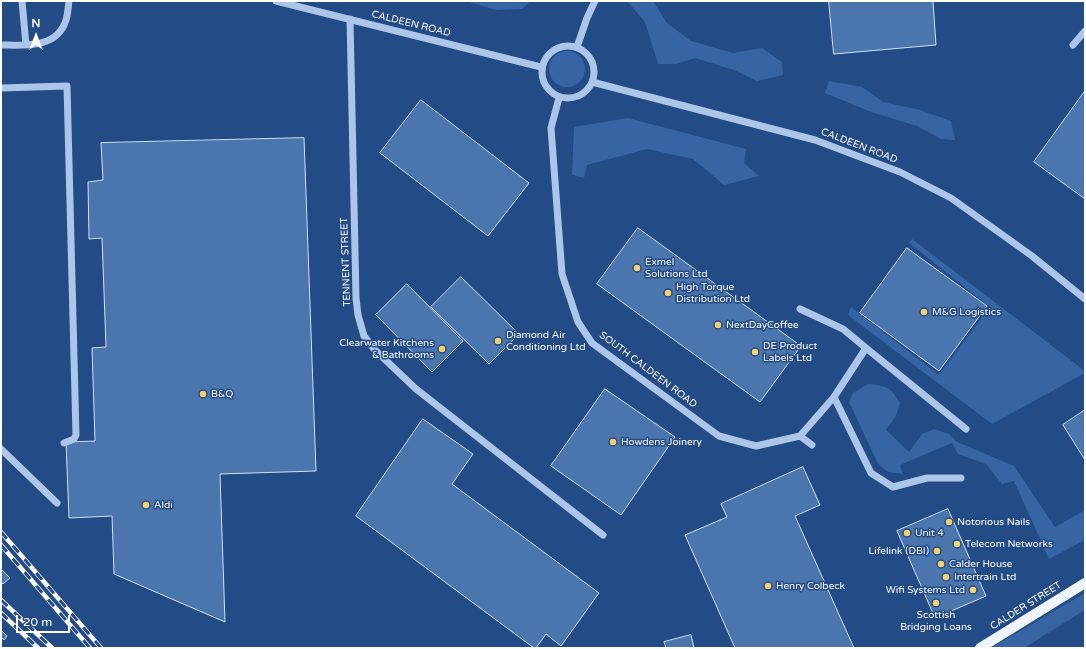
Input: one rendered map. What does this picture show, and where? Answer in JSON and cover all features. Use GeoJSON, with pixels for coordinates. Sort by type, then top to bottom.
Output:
{"type":"FeatureCollection","features":[{"type":"Feature","properties":{"kind":"main road","name":"CALDER STREET"},"geometry":{"type":"LineString","coordinates":[[980,648],[1085,583]]}},
{"type":"Feature","properties":{"kind":"street"},"geometry":{"type":"LineString","coordinates":[[22,1],[26,45]]}},
{"type":"Feature","properties":{"kind":"street"},"geometry":{"type":"LineString","coordinates":[[1,45],[26,45],[48,42],[59,33],[66,21],[70,1]]}},
{"type":"Feature","properties":{"kind":"street","name":"CALDEEN ROAD"},"geometry":{"type":"LineString","coordinates":[[276,1],[541,67]]}},
{"type":"Feature","properties":{"kind":"street"},"geometry":{"type":"LineString","coordinates":[[577,47],[587,18],[595,1]]}},
{"type":"Feature","properties":{"kind":"street","name":"TENNENT STREET"},"geometry":{"type":"LineString","coordinates":[[350,19],[356,298],[358,314],[364,336],[374,350],[416,389],[603,535]]}},
{"type":"Feature","properties":{"kind":"street"},"geometry":{"type":"LineString","coordinates":[[1073,45],[1085,31]]}},
{"type":"Feature","properties":{"kind":"street"},"geometry":{"type":"LineString","coordinates":[[568,46],[577,47],[584,51],[590,58],[594,72],[592,82],[588,90],[579,96],[566,99],[559,98],[551,93],[545,86],[542,80],[541,67],[549,53],[556,48],[568,46]]}},
{"type":"Feature","properties":{"kind":"street","name":"CALDEEN ROAD"},"geometry":{"type":"LineString","coordinates":[[592,82],[815,140],[900,172],[951,198],[1032,256],[1085,299]]}},
{"type":"Feature","properties":{"kind":"street"},"geometry":{"type":"LineString","coordinates":[[1,88],[67,86],[76,435],[74,439],[64,443]]}},
{"type":"Feature","properties":{"kind":"street","name":"SOUTH CALDEEN ROAD"},"geometry":{"type":"LineString","coordinates":[[559,98],[551,128],[562,274],[578,322],[592,343],[719,436],[756,446],[800,436]]}},
{"type":"Feature","properties":{"kind":"street"},"geometry":{"type":"LineString","coordinates":[[800,309],[843,329],[966,429]]}},
{"type":"Feature","properties":{"kind":"street"},"geometry":{"type":"LineString","coordinates":[[812,445],[800,436],[834,397],[866,348]]}},
{"type":"Feature","properties":{"kind":"street"},"geometry":{"type":"LineString","coordinates":[[834,397],[871,473],[893,487],[927,478],[961,478]]}},
{"type":"Feature","properties":{"kind":"street"},"geometry":{"type":"LineString","coordinates":[[1,449],[57,503]]}},
{"type":"Feature","properties":{"kind":"shaded area"},"geometry":{"type":"Polygon","coordinates":[[[465,1],[531,1],[522,9],[496,10],[465,1]]]}},
{"type":"Feature","properties":{"kind":"shaded area"},"geometry":{"type":"Polygon","coordinates":[[[627,1],[653,1],[667,23],[691,41],[733,53],[762,48],[782,62],[783,75],[757,81],[734,70],[695,58],[676,64],[658,64],[645,22],[627,1]]]}},
{"type":"Feature","properties":{"kind":"shaded area"},"geometry":{"type":"Polygon","coordinates":[[[571,51],[580,56],[584,62],[584,76],[580,82],[571,87],[563,87],[554,82],[550,76],[549,65],[554,56],[560,52],[571,51]]]}},
{"type":"Feature","properties":{"kind":"shaded area"},"geometry":{"type":"Polygon","coordinates":[[[829,81],[862,87],[883,102],[920,110],[951,121],[955,140],[941,139],[917,126],[871,112],[825,93],[829,81]]]}},
{"type":"Feature","properties":{"kind":"shaded area"},"geometry":{"type":"Polygon","coordinates":[[[628,118],[746,149],[744,163],[759,176],[724,185],[693,159],[647,149],[587,165],[584,178],[572,175],[574,127],[628,118]]]}},
{"type":"Feature","properties":{"kind":"shaded area"},"geometry":{"type":"Polygon","coordinates":[[[912,239],[1085,371],[1085,373],[992,424],[848,315],[851,307],[939,375],[990,307],[909,243],[912,239]]]}},
{"type":"Feature","properties":{"kind":"shaded area"},"geometry":{"type":"Polygon","coordinates":[[[868,384],[888,388],[900,403],[896,416],[886,430],[909,452],[922,434],[934,429],[949,434],[957,442],[1014,466],[1055,527],[1085,510],[1085,540],[1049,559],[1014,481],[1002,484],[986,464],[958,454],[952,443],[900,465],[903,474],[888,472],[878,464],[849,402],[853,393],[868,384]]]}},
{"type":"Feature","properties":{"kind":"shaded area"},"geometry":{"type":"Polygon","coordinates":[[[1085,593],[1085,610],[1024,648],[991,648],[1085,593]]]}},
{"type":"Feature","properties":{"kind":"building"},"geometry":{"type":"Polygon","coordinates":[[[829,1],[933,1],[936,45],[834,54],[829,1]]]}},
{"type":"Feature","properties":{"kind":"building"},"geometry":{"type":"Polygon","coordinates":[[[1085,91],[1085,199],[1034,162],[1085,91]]]}},
{"type":"Feature","properties":{"kind":"building"},"geometry":{"type":"Polygon","coordinates":[[[421,100],[529,183],[488,236],[380,153],[421,100]]]}},
{"type":"Feature","properties":{"kind":"building","name":"B&Q"},"geometry":{"type":"Polygon","coordinates":[[[304,138],[316,471],[220,474],[225,622],[114,574],[112,516],[69,518],[66,442],[95,441],[92,348],[106,347],[102,238],[89,239],[88,182],[103,180],[101,143],[304,138]]]}},
{"type":"Feature","properties":{"kind":"building"},"geometry":{"type":"Polygon","coordinates":[[[638,228],[801,346],[760,402],[597,284],[638,228]]]}},
{"type":"Feature","properties":{"kind":"building"},"geometry":{"type":"Polygon","coordinates":[[[907,248],[987,306],[939,371],[860,313],[907,248]]]}},
{"type":"Feature","properties":{"kind":"building"},"geometry":{"type":"Polygon","coordinates":[[[461,277],[519,334],[489,364],[431,307],[461,277]]]}},
{"type":"Feature","properties":{"kind":"building"},"geometry":{"type":"Polygon","coordinates":[[[407,284],[463,341],[432,372],[376,315],[407,284]]]}},
{"type":"Feature","properties":{"kind":"building"},"geometry":{"type":"Polygon","coordinates":[[[605,389],[675,437],[621,515],[551,466],[605,389]]]}},
{"type":"Feature","properties":{"kind":"building"},"geometry":{"type":"Polygon","coordinates":[[[1085,410],[1085,460],[1063,425],[1085,410]]]}},
{"type":"Feature","properties":{"kind":"building"},"geometry":{"type":"Polygon","coordinates":[[[423,419],[473,454],[452,484],[599,593],[561,646],[546,634],[536,648],[534,648],[356,516],[423,419]]]}},
{"type":"Feature","properties":{"kind":"building"},"geometry":{"type":"Polygon","coordinates":[[[803,467],[820,505],[795,516],[854,648],[735,648],[685,535],[727,517],[721,504],[803,467]]]}},
{"type":"Feature","properties":{"kind":"building","name":"Calder House"},"geometry":{"type":"Polygon","coordinates":[[[948,509],[986,596],[935,618],[897,531],[948,509]]]}},
{"type":"Feature","properties":{"kind":"building"},"geometry":{"type":"Polygon","coordinates":[[[1,569],[10,578],[3,584],[1,582],[1,569]]]}},
{"type":"Feature","properties":{"kind":"building"},"geometry":{"type":"Polygon","coordinates":[[[1,630],[7,636],[4,640],[1,637],[1,630]]]}},
{"type":"Feature","properties":{"kind":"building"},"geometry":{"type":"Polygon","coordinates":[[[691,635],[694,648],[666,648],[664,642],[691,635]]]}},
{"type":"Feature","properties":{"kind":"railway"},"geometry":{"type":"LineString","coordinates":[[1,532],[101,648]]}},
{"type":"Feature","properties":{"kind":"railway"},"geometry":{"type":"LineString","coordinates":[[1,545],[90,648]]}},
{"type":"Feature","properties":{"kind":"railway"},"geometry":{"type":"LineString","coordinates":[[1,600],[52,648]]}},
{"type":"Feature","properties":{"kind":"railway"},"geometry":{"type":"LineString","coordinates":[[1,613],[38,648]]}},
{"type":"Feature","properties":{"kind":"place","name":"Exmel Solutions Ltd"},"geometry":{"type":"Point","coordinates":[637,268]}},
{"type":"Feature","properties":{"kind":"place","name":"High Torque Distribution Ltd"},"geometry":{"type":"Point","coordinates":[668,293]}},
{"type":"Feature","properties":{"kind":"place","name":"M&G Logistics"},"geometry":{"type":"Point","coordinates":[924,312]}},
{"type":"Feature","properties":{"kind":"place","name":"NextDayCoffee"},"geometry":{"type":"Point","coordinates":[718,325]}},
{"type":"Feature","properties":{"kind":"place","name":"Diamond Air Conditioning Ltd"},"geometry":{"type":"Point","coordinates":[498,341]}},
{"type":"Feature","properties":{"kind":"place","name":"Clearwater Kitchens & Bathrooms"},"geometry":{"type":"Point","coordinates":[442,349]}},
{"type":"Feature","properties":{"kind":"place","name":"DE Product Labels Ltd"},"geometry":{"type":"Point","coordinates":[755,352]}},
{"type":"Feature","properties":{"kind":"place","name":"B&Q"},"geometry":{"type":"Point","coordinates":[203,394]}},
{"type":"Feature","properties":{"kind":"place","name":"Howdens Joinery"},"geometry":{"type":"Point","coordinates":[613,442]}},
{"type":"Feature","properties":{"kind":"place","name":"Aldi"},"geometry":{"type":"Point","coordinates":[146,505]}},
{"type":"Feature","properties":{"kind":"place","name":"Notorious Nails"},"geometry":{"type":"Point","coordinates":[949,522]}},
{"type":"Feature","properties":{"kind":"place","name":"Unit 4"},"geometry":{"type":"Point","coordinates":[907,533]}},
{"type":"Feature","properties":{"kind":"place","name":"Telecom Networks"},"geometry":{"type":"Point","coordinates":[957,544]}},
{"type":"Feature","properties":{"kind":"place","name":"Lifelink (DBI)"},"geometry":{"type":"Point","coordinates":[937,551]}},
{"type":"Feature","properties":{"kind":"place","name":"Calder House"},"geometry":{"type":"Point","coordinates":[941,564]}},
{"type":"Feature","properties":{"kind":"place","name":"Intertrain Ltd"},"geometry":{"type":"Point","coordinates":[946,577]}},
{"type":"Feature","properties":{"kind":"place","name":"Henry Colbeck"},"geometry":{"type":"Point","coordinates":[768,586]}},
{"type":"Feature","properties":{"kind":"place","name":"Wifi Systems Ltd"},"geometry":{"type":"Point","coordinates":[973,590]}},
{"type":"Feature","properties":{"kind":"place","name":"Scottish Bridging Loans"},"geometry":{"type":"Point","coordinates":[936,603]}}]}
